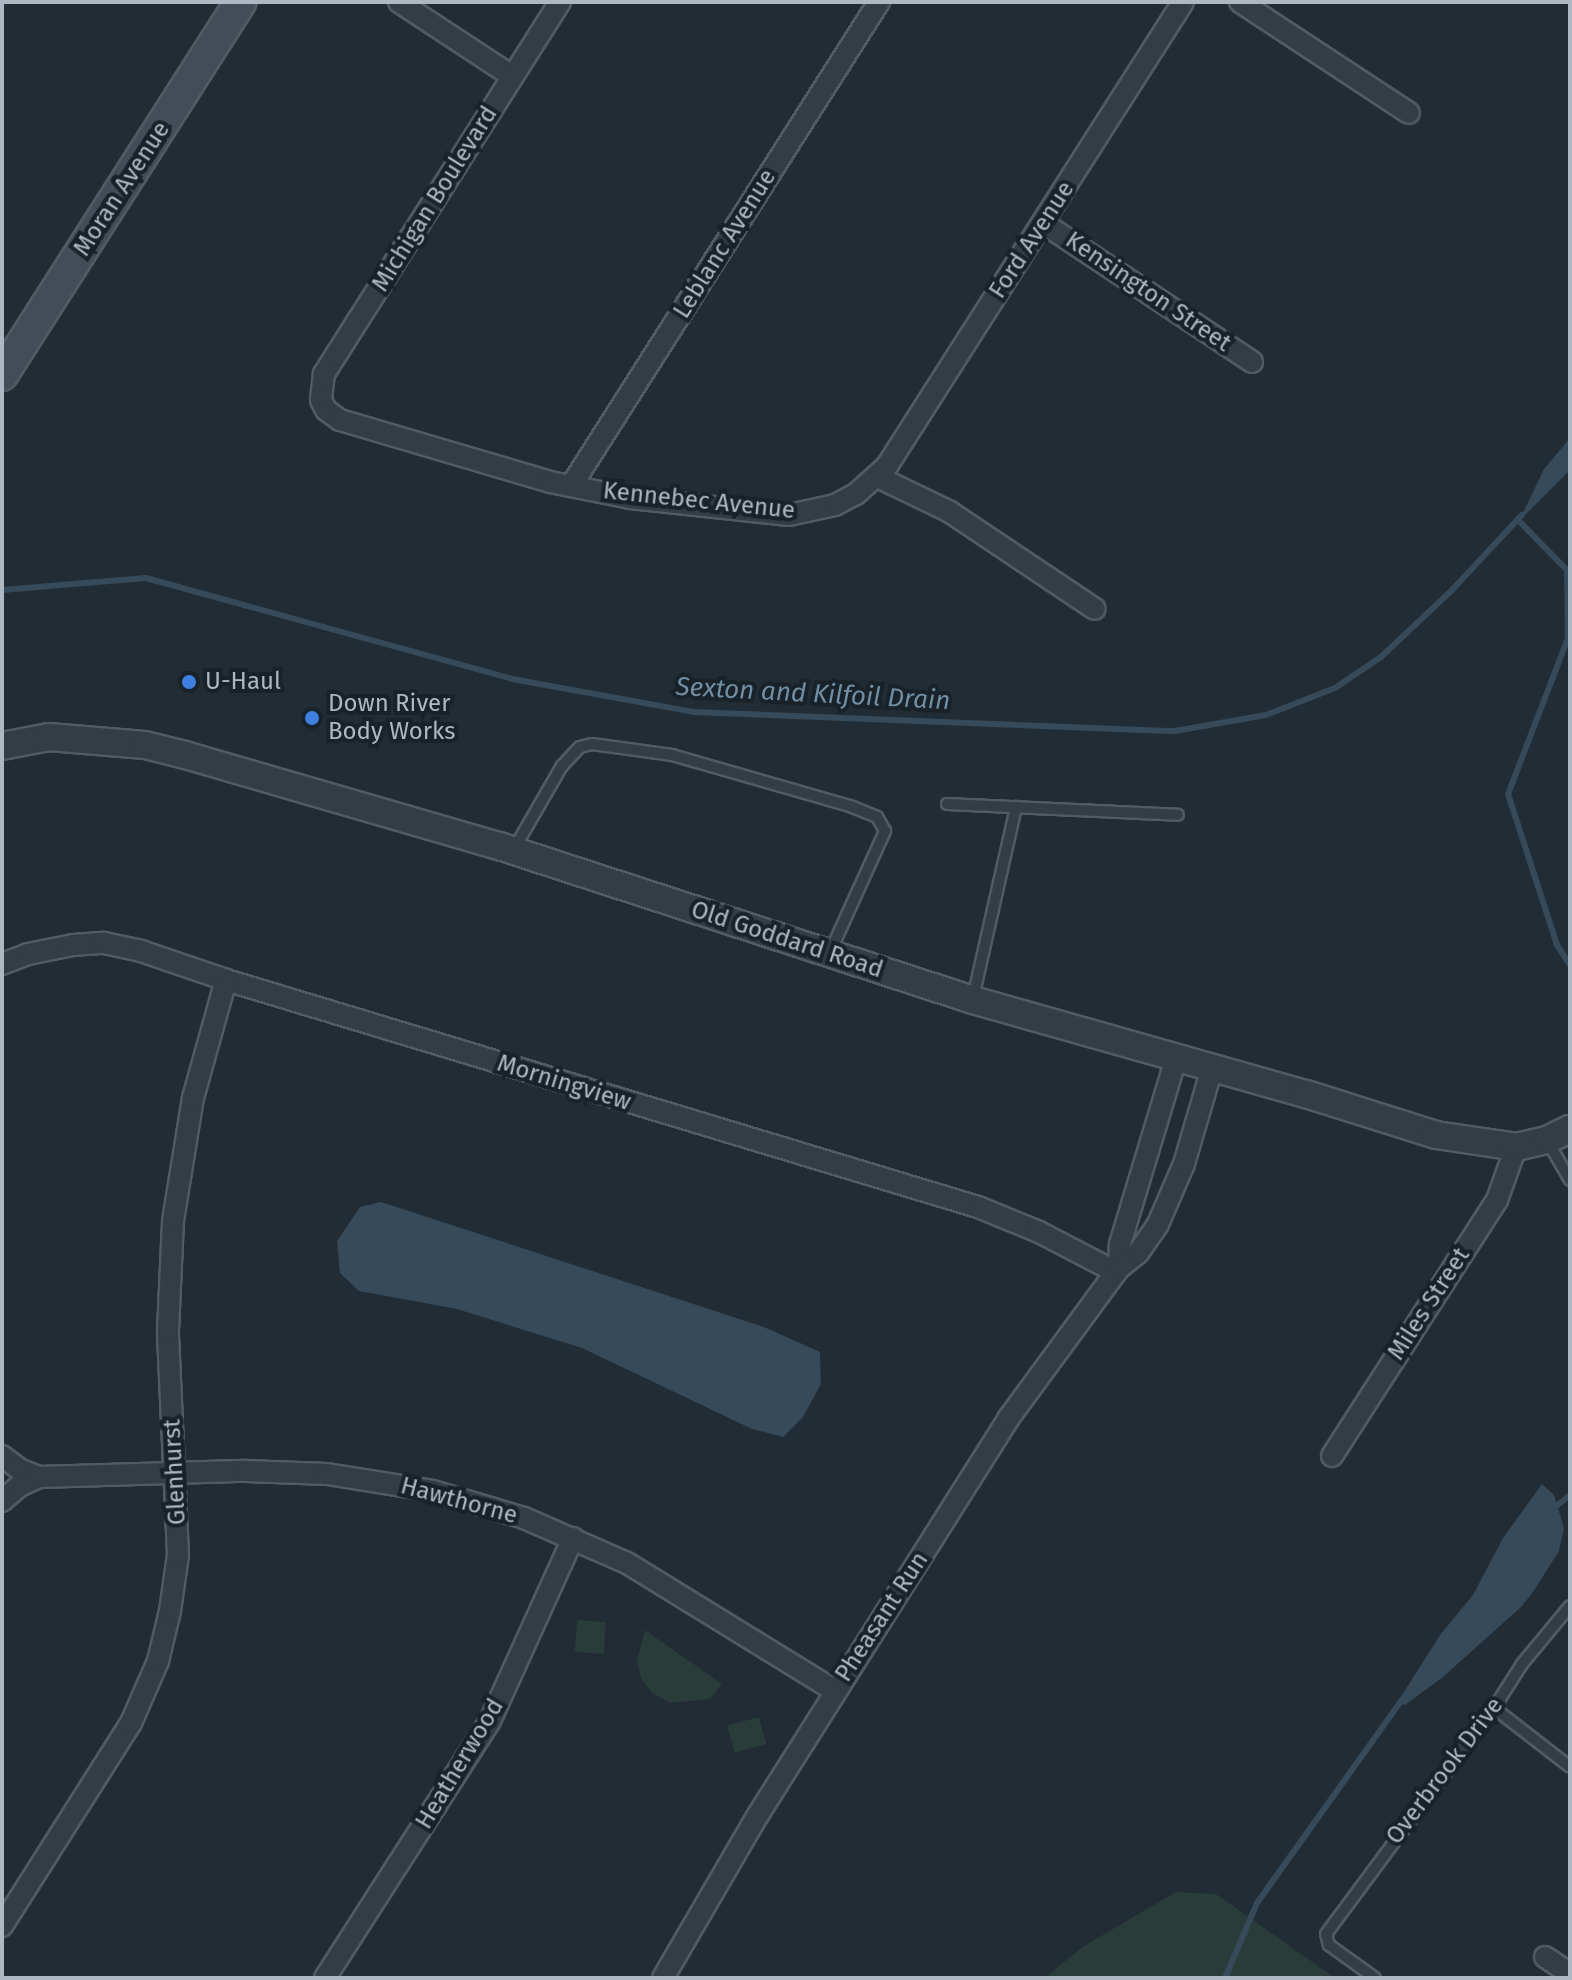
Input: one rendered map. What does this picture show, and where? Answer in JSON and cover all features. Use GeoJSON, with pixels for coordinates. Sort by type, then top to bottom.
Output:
{"type":"FeatureCollection","features":[{"type":"Feature","properties":{"kind":"main road","name":"Moran Avenue"},"geometry":{"type":"LineString","coordinates":[[2,375],[241,2]]}},
{"type":"Feature","properties":{"kind":"street"},"geometry":{"type":"LineString","coordinates":[[399,2],[513,77]]}},
{"type":"Feature","properties":{"kind":"street","name":"Michigan Boulevard"},"geometry":{"type":"LineString","coordinates":[[321,400],[324,374],[560,2]]}},
{"type":"Feature","properties":{"kind":"street","name":"Leblanc Avenue"},"geometry":{"type":"LineString","coordinates":[[571,486],[879,2]]}},
{"type":"Feature","properties":{"kind":"street","name":"Ford Avenue"},"geometry":{"type":"LineString","coordinates":[[878,477],[898,452],[1183,2]]}},
{"type":"Feature","properties":{"kind":"street"},"geometry":{"type":"LineString","coordinates":[[1240,2],[1409,113]]}},
{"type":"Feature","properties":{"kind":"street","name":"Kensington Street"},"geometry":{"type":"LineString","coordinates":[[1043,223],[1252,362]]}},
{"type":"Feature","properties":{"kind":"street","name":"Kennebec Avenue"},"geometry":{"type":"LineString","coordinates":[[321,400],[326,410],[340,420],[571,486],[630,498],[789,515],[835,505],[878,477]]}},
{"type":"Feature","properties":{"kind":"street"},"geometry":{"type":"LineString","coordinates":[[878,477],[950,512],[1095,609]]}},
{"type":"Feature","properties":{"kind":"street","name":"Old Goddard Road"},"geometry":{"type":"LineString","coordinates":[[2,746],[49,737],[145,745],[513,851],[973,1000],[1306,1094],[1417,1130],[1481,1145],[1516,1147],[1559,1135]]}},
{"type":"Feature","properties":{"kind":"street","name":"Morningview"},"geometry":{"type":"LineString","coordinates":[[2,964],[47,949],[104,943],[141,951],[226,980],[978,1207],[1118,1270]]}},
{"type":"Feature","properties":{"kind":"street","name":"Glenhurst"},"geometry":{"type":"LineString","coordinates":[[2,1926],[131,1723],[158,1661],[177,1570],[176,1474],[168,1331],[173,1221],[193,1098],[226,980]]}},
{"type":"Feature","properties":{"kind":"street","name":"Pheasant Run"},"geometry":{"type":"LineString","coordinates":[[1118,1270],[1120,1244],[1176,1059]]}},
{"type":"Feature","properties":{"kind":"street","name":"Pheasant Run"},"geometry":{"type":"LineString","coordinates":[[663,1978],[835,1691],[1008,1419],[1118,1270],[1138,1253],[1153,1231],[1184,1164],[1212,1068]]}},
{"type":"Feature","properties":{"kind":"street","name":"Miles Street"},"geometry":{"type":"LineString","coordinates":[[1332,1456],[1497,1200],[1516,1147]]}},
{"type":"Feature","properties":{"kind":"street"},"geometry":{"type":"LineString","coordinates":[[1149,1155],[1184,1164]]}},
{"type":"Feature","properties":{"kind":"street"},"geometry":{"type":"LineString","coordinates":[[2,1456],[19,1469],[39,1477]]}},
{"type":"Feature","properties":{"kind":"street","name":"Hawthorne"},"geometry":{"type":"LineString","coordinates":[[39,1477],[286,1472],[380,1481],[473,1501],[573,1538],[664,1584],[835,1691]]}},
{"type":"Feature","properties":{"kind":"street"},"geometry":{"type":"LineString","coordinates":[[2,1501],[19,1486],[39,1477]]}},
{"type":"Feature","properties":{"kind":"street","name":"Heatherwood"},"geometry":{"type":"LineString","coordinates":[[325,1978],[490,1721],[573,1538]]}},
{"type":"Feature","properties":{"kind":"street"},"geometry":{"type":"LineString","coordinates":[[1545,1957],[1570,1974]]}},
{"type":"Feature","properties":{"kind":"lane"},"geometry":{"type":"LineString","coordinates":[[513,851],[562,766],[573,752],[592,744],[672,755],[850,806],[877,817],[885,831],[830,954]]}},
{"type":"Feature","properties":{"kind":"lane"},"geometry":{"type":"LineString","coordinates":[[947,804],[1178,815]]}},
{"type":"Feature","properties":{"kind":"lane"},"geometry":{"type":"LineString","coordinates":[[973,1000],[1016,807]]}},
{"type":"Feature","properties":{"kind":"lane"},"geometry":{"type":"LineString","coordinates":[[1559,1135],[1570,1180]]}},
{"type":"Feature","properties":{"kind":"lane","name":"Overbrook Drive"},"geometry":{"type":"LineString","coordinates":[[1375,1978],[1326,1940],[1326,1934],[1409,1817],[1494,1708],[1522,1664],[1570,1606]]}},
{"type":"Feature","properties":{"kind":"lane"},"geometry":{"type":"LineString","coordinates":[[1494,1708],[1570,1767]]}},
{"type":"Feature","properties":{"kind":"green space"},"geometry":{"type":"Polygon","coordinates":[[[577,1620],[606,1622],[604,1654],[575,1652],[577,1620]]]}},
{"type":"Feature","properties":{"kind":"green space"},"geometry":{"type":"Polygon","coordinates":[[[645,1630],[722,1684],[710,1699],[670,1703],[651,1692],[641,1678],[637,1660],[645,1630]]]}},
{"type":"Feature","properties":{"kind":"green space"},"geometry":{"type":"Polygon","coordinates":[[[759,1717],[766,1744],[734,1753],[727,1726],[759,1717]]]}},
{"type":"Feature","properties":{"kind":"green space"},"geometry":{"type":"Polygon","coordinates":[[[1176,1892],[1216,1894],[1335,1978],[1044,1978],[1084,1946],[1176,1892]]]}},
{"type":"Feature","properties":{"kind":"water"},"geometry":{"type":"Polygon","coordinates":[[[1570,438],[1570,470],[1519,521],[1544,469],[1570,438]]]}},
{"type":"Feature","properties":{"kind":"water"},"geometry":{"type":"Polygon","coordinates":[[[381,1202],[764,1327],[820,1352],[821,1384],[803,1417],[783,1437],[752,1429],[582,1348],[457,1309],[359,1291],[340,1273],[337,1241],[360,1207],[381,1202]]]}},
{"type":"Feature","properties":{"kind":"water"},"geometry":{"type":"Polygon","coordinates":[[[1542,1484],[1554,1495],[1564,1528],[1559,1551],[1533,1592],[1521,1607],[1443,1677],[1405,1705],[1397,1703],[1440,1635],[1473,1595],[1503,1538],[1542,1484]]]}},
{"type":"Feature","properties":{"kind":"waterway","name":"Sexton and Kilfoil Drain"},"geometry":{"type":"LineString","coordinates":[[2,590],[146,578],[512,679],[693,712],[1175,731],[1266,715],[1335,688],[1381,657],[1452,590],[1522,515]]}},
{"type":"Feature","properties":{"kind":"waterway"},"geometry":{"type":"LineString","coordinates":[[1519,521],[1567,570],[1568,638],[1508,794],[1557,945],[1570,965]]}},
{"type":"Feature","properties":{"kind":"waterway"},"geometry":{"type":"LineString","coordinates":[[1554,1508],[1570,1495]]}},
{"type":"Feature","properties":{"kind":"waterway"},"geometry":{"type":"LineString","coordinates":[[1225,1978],[1257,1903],[1404,1697]]}},
{"type":"Feature","properties":{"kind":"place","name":"U-Haul"},"geometry":{"type":"Point","coordinates":[189,682]}},
{"type":"Feature","properties":{"kind":"place","name":"Down River Body Works"},"geometry":{"type":"Point","coordinates":[312,718]}}]}
